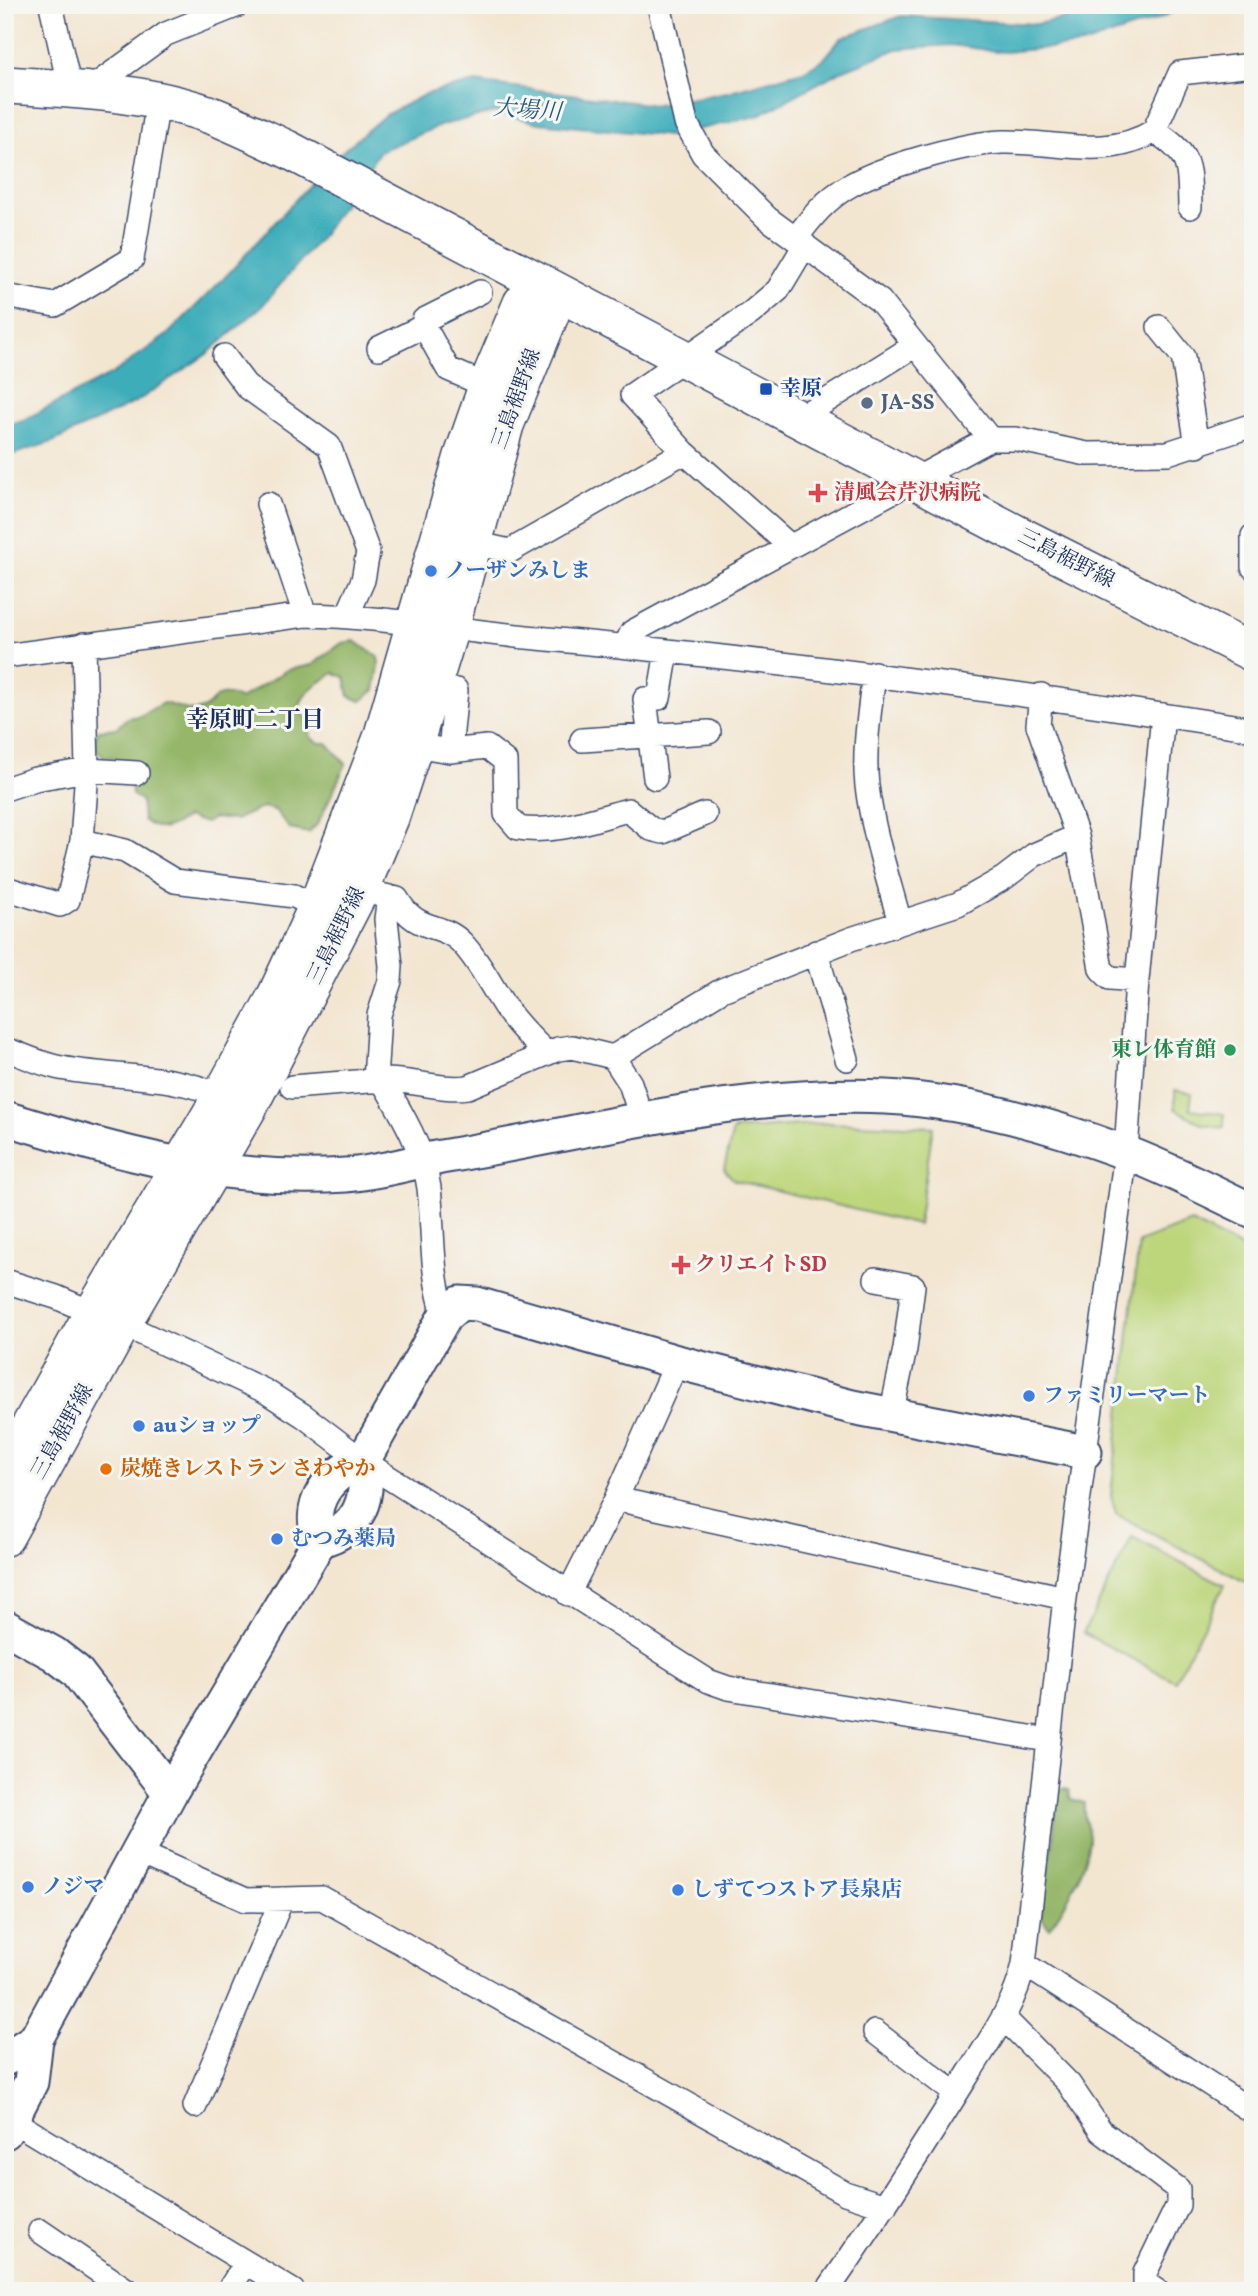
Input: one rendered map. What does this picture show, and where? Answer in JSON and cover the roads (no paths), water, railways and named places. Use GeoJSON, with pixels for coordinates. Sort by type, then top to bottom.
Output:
{"type":"FeatureCollection","features":[{"type":"Feature","properties":{"kind":"main road","name":"三島裾野線"},"geometry":{"type":"LineString","coordinates":[[5,85],[79,90],[158,102],[214,116],[289,150],[913,479],[1253,653]]}},
{"type":"Feature","properties":{"kind":"main road","name":"三島裾野線"},"geometry":{"type":"LineString","coordinates":[[5,1471],[108,1319],[197,1167],[375,894],[390,818],[414,745],[464,456],[487,386],[522,303],[546,286]]}},
{"type":"Feature","properties":{"kind":"main road","name":"三島裾野線"},"geometry":{"type":"LineString","coordinates":[[197,1167],[221,1096],[275,998],[317,907],[382,738],[473,543],[505,425],[550,315],[546,286]]}},
{"type":"Feature","properties":{"kind":"main road","name":"三島裾野線"},"geometry":{"type":"LineString","coordinates":[[5,1536],[108,1319]]}},
{"type":"Feature","properties":{"kind":"street"},"geometry":{"type":"LineString","coordinates":[[51,5],[79,90],[166,34],[238,5]]}},
{"type":"Feature","properties":{"kind":"street"},"geometry":{"type":"LineString","coordinates":[[659,5],[686,123],[703,154],[766,218],[880,300],[990,439]]}},
{"type":"Feature","properties":{"kind":"street"},"geometry":{"type":"LineString","coordinates":[[790,546],[684,452],[632,396],[778,290],[816,212],[850,185],[955,149],[1002,142],[1092,149],[1116,146],[1154,131],[1180,73],[1253,65]]}},
{"type":"Feature","properties":{"kind":"street"},"geometry":{"type":"LineString","coordinates":[[5,296],[55,304],[132,259],[158,102]]}},
{"type":"Feature","properties":{"kind":"street"},"geometry":{"type":"LineString","coordinates":[[1154,131],[1178,146],[1187,159],[1190,206]]}},
{"type":"Feature","properties":{"kind":"street"},"geometry":{"type":"LineString","coordinates":[[480,292],[424,320],[424,326],[448,369],[487,386]]}},
{"type":"Feature","properties":{"kind":"street"},"geometry":{"type":"LineString","coordinates":[[379,348],[424,326]]}},
{"type":"Feature","properties":{"kind":"street"},"geometry":{"type":"LineString","coordinates":[[1159,327],[1183,357],[1197,446]]}},
{"type":"Feature","properties":{"kind":"street"},"geometry":{"type":"LineString","coordinates":[[799,418],[914,346]]}},
{"type":"Feature","properties":{"kind":"street"},"geometry":{"type":"LineString","coordinates":[[224,356],[247,387],[329,446],[368,552],[363,580],[348,614]]}},
{"type":"Feature","properties":{"kind":"street"},"geometry":{"type":"LineString","coordinates":[[625,646],[632,632],[990,439],[1016,439],[1087,454],[1168,453],[1197,446],[1253,425]]}},
{"type":"Feature","properties":{"kind":"street"},"geometry":{"type":"LineString","coordinates":[[473,543],[510,551],[684,452]]}},
{"type":"Feature","properties":{"kind":"street"},"geometry":{"type":"LineString","coordinates":[[268,503],[305,615]]}},
{"type":"Feature","properties":{"kind":"street"},"geometry":{"type":"LineString","coordinates":[[1253,536],[1253,567]]}},
{"type":"Feature","properties":{"kind":"street"},"geometry":{"type":"LineString","coordinates":[[5,656],[305,615],[348,614],[433,626],[874,673],[1041,695],[1253,729]]}},
{"type":"Feature","properties":{"kind":"street"},"geometry":{"type":"LineString","coordinates":[[5,888],[60,905],[68,900],[82,841],[87,770],[84,644]]}},
{"type":"Feature","properties":{"kind":"street"},"geometry":{"type":"LineString","coordinates":[[655,778],[645,699],[659,698],[667,651]]}},
{"type":"Feature","properties":{"kind":"street"},"geometry":{"type":"LineString","coordinates":[[874,673],[867,736],[867,784],[875,831],[900,923]]}},
{"type":"Feature","properties":{"kind":"street"},"geometry":{"type":"LineString","coordinates":[[450,751],[456,690]]}},
{"type":"Feature","properties":{"kind":"street"},"geometry":{"type":"LineString","coordinates":[[1041,695],[1038,725],[1077,836],[1101,969],[1110,978],[1137,980]]}},
{"type":"Feature","properties":{"kind":"street"},"geometry":{"type":"LineString","coordinates":[[827,2291],[956,2094],[1003,2017],[1020,1983],[1065,1598],[1126,1153],[1137,980],[1163,715]]}},
{"type":"Feature","properties":{"kind":"street"},"geometry":{"type":"LineString","coordinates":[[582,740],[649,734],[709,733]]}},
{"type":"Feature","properties":{"kind":"street"},"geometry":{"type":"LineString","coordinates":[[414,745],[450,751],[487,747],[505,761],[506,814],[518,828],[536,831],[579,826],[628,810],[651,829],[663,832],[705,814]]}},
{"type":"Feature","properties":{"kind":"street"},"geometry":{"type":"LineString","coordinates":[[5,789],[35,779],[87,770],[137,773]]}},
{"type":"Feature","properties":{"kind":"street"},"geometry":{"type":"LineString","coordinates":[[613,1057],[707,998],[816,952],[958,904],[1004,878],[1034,855],[1077,836]]}},
{"type":"Feature","properties":{"kind":"street"},"geometry":{"type":"LineString","coordinates":[[82,841],[125,851],[175,881],[293,896],[317,907]]}},
{"type":"Feature","properties":{"kind":"street"},"geometry":{"type":"LineString","coordinates":[[375,894],[397,899],[404,911],[418,923],[450,934],[464,945],[506,1009],[545,1052]]}},
{"type":"Feature","properties":{"kind":"street"},"geometry":{"type":"LineString","coordinates":[[375,894],[386,919],[391,974],[379,1015],[378,1080],[422,1160],[429,1186],[434,1280],[445,1316]]}},
{"type":"Feature","properties":{"kind":"street"},"geometry":{"type":"LineString","coordinates":[[816,952],[847,1059]]}},
{"type":"Feature","properties":{"kind":"street"},"geometry":{"type":"LineString","coordinates":[[292,1087],[378,1080],[424,1082],[453,1089],[468,1087],[545,1052],[572,1047],[613,1057],[634,1092],[642,1120]]}},
{"type":"Feature","properties":{"kind":"street"},"geometry":{"type":"LineString","coordinates":[[5,1049],[56,1067],[147,1076],[201,1087],[221,1096]]}},
{"type":"Feature","properties":{"kind":"street"},"geometry":{"type":"LineString","coordinates":[[5,1118],[122,1154],[273,1177],[349,1175],[737,1103],[887,1097],[954,1105],[1024,1120],[1126,1153],[1253,1211]]}},
{"type":"Feature","properties":{"kind":"street"},"geometry":{"type":"LineString","coordinates":[[876,1279],[913,1286],[905,1349],[891,1415]]}},
{"type":"Feature","properties":{"kind":"street"},"geometry":{"type":"LineString","coordinates":[[5,1281],[56,1297],[265,1391],[304,1416],[363,1461],[687,1670],[728,1688],[1048,1740]]}},
{"type":"Feature","properties":{"kind":"street"},"geometry":{"type":"LineString","coordinates":[[293,2291],[9,2127],[31,2082],[36,2039],[170,1793],[320,1540],[314,1525],[315,1509],[327,1483],[340,1470],[363,1461],[445,1316],[460,1303],[477,1304],[677,1362],[891,1415],[1085,1452]]}},
{"type":"Feature","properties":{"kind":"street"},"geometry":{"type":"LineString","coordinates":[[568,1594],[616,1499],[677,1362]]}},
{"type":"Feature","properties":{"kind":"street"},"geometry":{"type":"LineString","coordinates":[[616,1499],[1065,1598]]}},
{"type":"Feature","properties":{"kind":"street"},"geometry":{"type":"LineString","coordinates":[[5,1628],[54,1654],[76,1671],[170,1793]]}},
{"type":"Feature","properties":{"kind":"street"},"geometry":{"type":"LineString","coordinates":[[137,1852],[246,1900],[322,1898],[845,2193],[885,2206]]}},
{"type":"Feature","properties":{"kind":"street"},"geometry":{"type":"LineString","coordinates":[[195,2106],[282,1899]]}},
{"type":"Feature","properties":{"kind":"street"},"geometry":{"type":"LineString","coordinates":[[1024,1964],[1253,2112]]}},
{"type":"Feature","properties":{"kind":"street"},"geometry":{"type":"LineString","coordinates":[[1003,2017],[1069,2084],[1101,2131],[1178,2189],[1178,2205],[1145,2273],[1145,2283],[1157,2291]]}},
{"type":"Feature","properties":{"kind":"street"},"geometry":{"type":"LineString","coordinates":[[875,2032],[956,2094]]}},
{"type":"Feature","properties":{"kind":"street"},"geometry":{"type":"LineString","coordinates":[[5,2059],[36,2039]]}},
{"type":"Feature","properties":{"kind":"street"},"geometry":{"type":"LineString","coordinates":[[40,2231],[128,2291]]}},
{"type":"Feature","properties":{"kind":"street"},"geometry":{"type":"LineString","coordinates":[[228,2291],[246,2263]]}},
{"type":"Feature","properties":{"kind":"water","name":"大場川"},"geometry":{"type":"Polygon","coordinates":[[[1113,5],[1185,5],[1161,18],[1082,45],[1003,52],[951,45],[897,49],[839,72],[757,116],[669,136],[539,123],[494,112],[442,125],[380,151],[321,237],[262,306],[207,354],[136,402],[52,442],[5,457],[5,426],[26,419],[112,374],[167,335],[228,274],[331,161],[385,115],[426,94],[475,82],[655,105],[727,92],[803,71],[824,59],[841,38],[901,16],[1036,24],[1104,10],[1113,5]]]}},
{"type":"Feature","properties":{"kind":"place","name":"幸原"},"geometry":{"type":"Point","coordinates":[766,389]}},
{"type":"Feature","properties":{"kind":"place","name":"JA-SS"},"geometry":{"type":"Point","coordinates":[867,403]}},
{"type":"Feature","properties":{"kind":"place","name":"清風会芹沢病院"},"geometry":{"type":"Point","coordinates":[818,493]}},
{"type":"Feature","properties":{"kind":"place","name":"ノーザンみしま"},"geometry":{"type":"Point","coordinates":[431,571]}},
{"type":"Feature","properties":{"kind":"place","name":"東レ体育館"},"geometry":{"type":"Point","coordinates":[1230,1050]}},
{"type":"Feature","properties":{"kind":"place","name":"クリエイトSD"},"geometry":{"type":"Point","coordinates":[681,1265]}},
{"type":"Feature","properties":{"kind":"place","name":"ファミリーマート"},"geometry":{"type":"Point","coordinates":[1029,1396]}},
{"type":"Feature","properties":{"kind":"place","name":"auショップ"},"geometry":{"type":"Point","coordinates":[139,1426]}},
{"type":"Feature","properties":{"kind":"place","name":"炭焼きレストラン さわやか"},"geometry":{"type":"Point","coordinates":[106,1469]}},
{"type":"Feature","properties":{"kind":"place","name":"むつみ薬局"},"geometry":{"type":"Point","coordinates":[277,1539]}},
{"type":"Feature","properties":{"kind":"place","name":"ノジマ"},"geometry":{"type":"Point","coordinates":[28,1887]}},
{"type":"Feature","properties":{"kind":"place","name":"しずてつストア長泉店"},"geometry":{"type":"Point","coordinates":[678,1890]}},
{"type":"Feature","properties":{"kind":"district","name":"幸原町二丁目"},"geometry":{"type":"Point","coordinates":[255,721]}}]}
